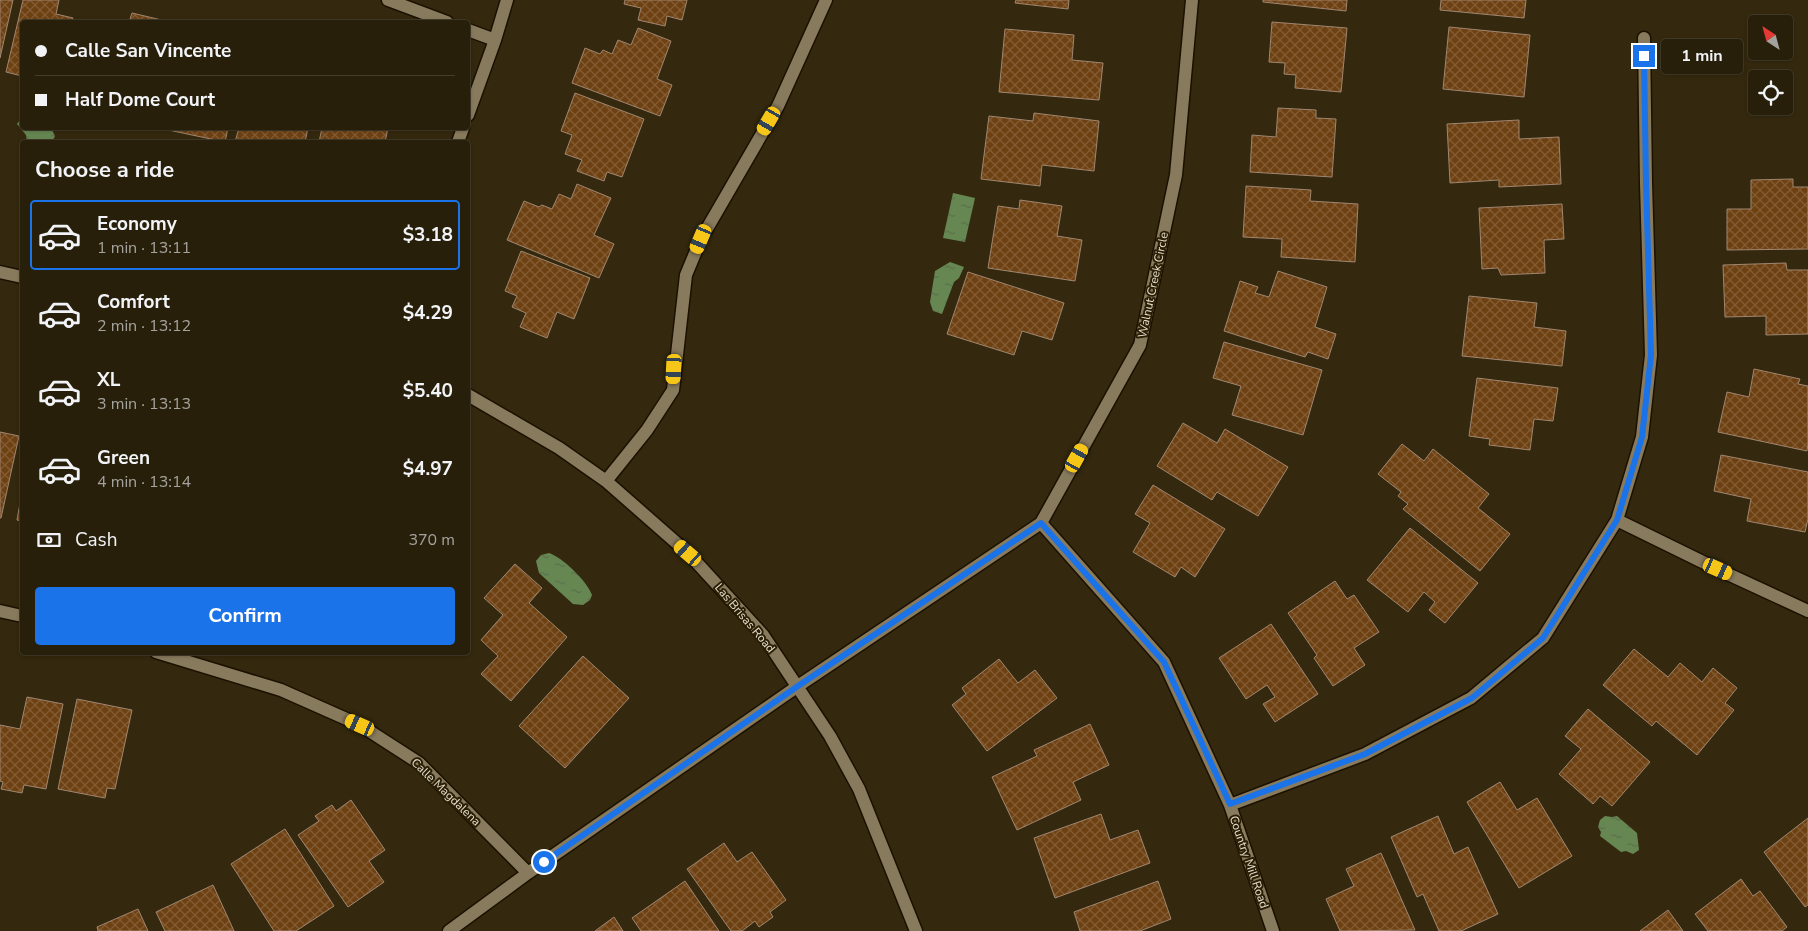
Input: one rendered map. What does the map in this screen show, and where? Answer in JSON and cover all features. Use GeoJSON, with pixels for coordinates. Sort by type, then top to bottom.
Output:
{"type":"FeatureCollection","features":[{"type":"Feature","properties":{"kind":"street"},"geometry":{"type":"LineString","coordinates":[[388,0],[443,20]]}},
{"type":"Feature","properties":{"kind":"street"},"geometry":{"type":"LineString","coordinates":[[470,109],[507,0]]}},
{"type":"Feature","properties":{"kind":"street"},"geometry":{"type":"LineString","coordinates":[[606,481],[646,430],[673,390],[686,275],[701,239],[778,106],[826,0]]}},
{"type":"Feature","properties":{"kind":"street","name":"Walnut Creek Circle"},"geometry":{"type":"LineString","coordinates":[[450,931],[528,872],[798,686],[1041,523],[1140,345],[1176,175],[1192,0]]}},
{"type":"Feature","properties":{"kind":"street"},"geometry":{"type":"LineString","coordinates":[[470,31],[495,40]]}},
{"type":"Feature","properties":{"kind":"street"},"geometry":{"type":"LineString","coordinates":[[1230,804],[1365,754],[1472,698],[1543,638],[1617,520],[1642,437],[1651,355],[1644,38]]}},
{"type":"Feature","properties":{"kind":"street"},"geometry":{"type":"LineString","coordinates":[[0,272],[20,277]]}},
{"type":"Feature","properties":{"kind":"street","name":"Las Brisas Road"},"geometry":{"type":"LineString","coordinates":[[470,396],[559,448],[606,481],[688,553],[763,635],[830,736],[859,789],[916,931]]}},
{"type":"Feature","properties":{"kind":"street"},"geometry":{"type":"LineString","coordinates":[[1617,520],[1808,611]]}},
{"type":"Feature","properties":{"kind":"street","name":"Country Mill Road"},"geometry":{"type":"LineString","coordinates":[[1041,523],[1164,662],[1230,804],[1272,931]]}},
{"type":"Feature","properties":{"kind":"street"},"geometry":{"type":"LineString","coordinates":[[0,610],[20,615]]}},
{"type":"Feature","properties":{"kind":"street","name":"Calle Magdalena"},"geometry":{"type":"LineString","coordinates":[[166,655],[281,690],[360,725],[418,763],[528,872]]}},
{"type":"Feature","properties":{"kind":"water"},"geometry":{"type":"Polygon","coordinates":[[[22,130],[52,130],[55,136],[53,140],[27,140],[26,135],[22,130]]]}},
{"type":"Feature","properties":{"kind":"water"},"geometry":{"type":"Polygon","coordinates":[[[953,193],[975,198],[965,242],[943,238],[953,193]]]}},
{"type":"Feature","properties":{"kind":"water"},"geometry":{"type":"Polygon","coordinates":[[[950,262],[964,267],[959,278],[954,282],[942,314],[933,311],[930,302],[935,271],[950,262]]]}},
{"type":"Feature","properties":{"kind":"water"},"geometry":{"type":"Polygon","coordinates":[[[549,553],[567,564],[580,577],[592,595],[590,600],[583,605],[573,604],[539,573],[536,561],[541,555],[549,553]]]}},
{"type":"Feature","properties":{"kind":"water"},"geometry":{"type":"Polygon","coordinates":[[[1605,816],[1617,816],[1637,833],[1639,850],[1633,854],[1626,851],[1621,852],[1600,836],[1601,832],[1598,827],[1600,820],[1605,816]]]}},
{"type":"Feature","properties":{"kind":"building"},"geometry":{"type":"Polygon","coordinates":[[[0,0],[13,0],[0,58],[0,0]]]}},
{"type":"Feature","properties":{"kind":"building"},"geometry":{"type":"Polygon","coordinates":[[[23,0],[59,0],[56,14],[73,18],[72,20],[20,20],[20,76],[6,72],[23,0]]]}},
{"type":"Feature","properties":{"kind":"building"},"geometry":{"type":"Polygon","coordinates":[[[625,0],[687,0],[682,20],[667,16],[665,26],[638,20],[641,8],[624,4],[625,0]]]}},
{"type":"Feature","properties":{"kind":"building"},"geometry":{"type":"Polygon","coordinates":[[[1016,0],[1069,0],[1068,9],[1015,3],[1016,0]]]}},
{"type":"Feature","properties":{"kind":"building"},"geometry":{"type":"Polygon","coordinates":[[[1263,0],[1347,0],[1346,11],[1263,2],[1263,0]]]}},
{"type":"Feature","properties":{"kind":"building"},"geometry":{"type":"Polygon","coordinates":[[[1441,0],[1526,0],[1524,18],[1440,10],[1441,0]]]}},
{"type":"Feature","properties":{"kind":"building"},"geometry":{"type":"Polygon","coordinates":[[[132,13],[162,20],[130,20],[132,13]]]}},
{"type":"Feature","properties":{"kind":"building"},"geometry":{"type":"Polygon","coordinates":[[[1272,22],[1347,28],[1341,92],[1295,88],[1296,75],[1284,74],[1285,63],[1269,62],[1272,22]]]}},
{"type":"Feature","properties":{"kind":"building"},"geometry":{"type":"Polygon","coordinates":[[[1449,27],[1530,35],[1524,97],[1443,89],[1449,27]]]}},
{"type":"Feature","properties":{"kind":"building"},"geometry":{"type":"Polygon","coordinates":[[[638,28],[671,41],[657,79],[672,85],[660,116],[572,83],[585,48],[600,54],[603,50],[612,54],[618,40],[631,45],[638,28]]]}},
{"type":"Feature","properties":{"kind":"building"},"geometry":{"type":"Polygon","coordinates":[[[1005,29],[1074,35],[1072,60],[1103,63],[1099,100],[999,92],[1005,29]]]}},
{"type":"Feature","properties":{"kind":"building"},"geometry":{"type":"Polygon","coordinates":[[[575,93],[644,119],[622,177],[607,172],[604,181],[577,171],[582,160],[565,154],[572,135],[561,131],[575,93]]]}},
{"type":"Feature","properties":{"kind":"building"},"geometry":{"type":"Polygon","coordinates":[[[1278,108],[1316,110],[1316,118],[1336,119],[1332,177],[1250,172],[1252,135],[1276,137],[1278,108]]]}},
{"type":"Feature","properties":{"kind":"building"},"geometry":{"type":"Polygon","coordinates":[[[1034,113],[1099,121],[1094,171],[1042,165],[1040,186],[981,179],[989,116],[1033,121],[1034,113]]]}},
{"type":"Feature","properties":{"kind":"building"},"geometry":{"type":"Polygon","coordinates":[[[1519,120],[1519,139],[1559,137],[1561,184],[1499,187],[1499,180],[1450,183],[1447,124],[1519,120]]]}},
{"type":"Feature","properties":{"kind":"building"},"geometry":{"type":"Polygon","coordinates":[[[168,130],[228,130],[225,140],[216,140],[168,130]]]}},
{"type":"Feature","properties":{"kind":"building"},"geometry":{"type":"Polygon","coordinates":[[[238,130],[308,130],[305,140],[236,140],[238,130]]]}},
{"type":"Feature","properties":{"kind":"building"},"geometry":{"type":"Polygon","coordinates":[[[322,130],[388,130],[385,140],[319,140],[322,130]]]}},
{"type":"Feature","properties":{"kind":"building"},"geometry":{"type":"Polygon","coordinates":[[[1793,179],[1793,187],[1808,187],[1808,249],[1727,250],[1727,209],[1751,209],[1751,180],[1793,179]]]}},
{"type":"Feature","properties":{"kind":"building"},"geometry":{"type":"Polygon","coordinates":[[[577,184],[611,198],[594,235],[614,244],[599,278],[507,240],[524,201],[539,207],[542,205],[552,209],[559,194],[571,199],[577,184]]]}},
{"type":"Feature","properties":{"kind":"building"},"geometry":{"type":"Polygon","coordinates":[[[1246,186],[1311,190],[1310,201],[1358,204],[1355,262],[1281,257],[1282,239],[1243,237],[1246,186]]]}},
{"type":"Feature","properties":{"kind":"building"},"geometry":{"type":"Polygon","coordinates":[[[1020,200],[1062,206],[1057,236],[1082,240],[1075,281],[988,268],[998,206],[1019,209],[1020,200]]]}},
{"type":"Feature","properties":{"kind":"building"},"geometry":{"type":"Polygon","coordinates":[[[1562,204],[1564,239],[1544,240],[1545,273],[1501,275],[1498,268],[1482,269],[1479,208],[1562,204]]]}},
{"type":"Feature","properties":{"kind":"building"},"geometry":{"type":"Polygon","coordinates":[[[521,251],[590,278],[574,319],[557,312],[547,338],[520,327],[526,313],[512,307],[517,296],[505,291],[521,251]]]}},
{"type":"Feature","properties":{"kind":"building"},"geometry":{"type":"Polygon","coordinates":[[[1786,263],[1787,270],[1808,270],[1808,334],[1766,335],[1766,316],[1725,317],[1723,265],[1786,263]]]}},
{"type":"Feature","properties":{"kind":"building"},"geometry":{"type":"Polygon","coordinates":[[[1278,271],[1327,287],[1315,327],[1336,334],[1328,359],[1308,352],[1305,357],[1224,331],[1240,281],[1258,287],[1255,293],[1269,297],[1278,271]]]}},
{"type":"Feature","properties":{"kind":"building"},"geometry":{"type":"Polygon","coordinates":[[[968,272],[1064,303],[1052,340],[1022,331],[1014,355],[947,334],[968,272]]]}},
{"type":"Feature","properties":{"kind":"building"},"geometry":{"type":"Polygon","coordinates":[[[1469,296],[1537,303],[1534,327],[1566,331],[1562,366],[1462,356],[1469,296]]]}},
{"type":"Feature","properties":{"kind":"building"},"geometry":{"type":"Polygon","coordinates":[[[1224,342],[1322,370],[1303,435],[1232,415],[1241,386],[1213,378],[1224,342]]]}},
{"type":"Feature","properties":{"kind":"building"},"geometry":{"type":"Polygon","coordinates":[[[1754,369],[1800,379],[1798,384],[1808,386],[1807,451],[1718,432],[1727,392],[1749,397],[1754,369]]]}},
{"type":"Feature","properties":{"kind":"building"},"geometry":{"type":"Polygon","coordinates":[[[1477,378],[1558,388],[1553,421],[1534,419],[1530,450],[1489,445],[1490,439],[1469,436],[1477,378]]]}},
{"type":"Feature","properties":{"kind":"building"},"geometry":{"type":"Polygon","coordinates":[[[1183,423],[1217,443],[1225,429],[1288,467],[1258,516],[1217,492],[1212,500],[1157,466],[1183,423]]]}},
{"type":"Feature","properties":{"kind":"building"},"geometry":{"type":"Polygon","coordinates":[[[0,432],[19,436],[1,518],[0,518],[0,432]]]}},
{"type":"Feature","properties":{"kind":"building"},"geometry":{"type":"Polygon","coordinates":[[[1402,444],[1424,461],[1433,449],[1489,494],[1478,508],[1510,534],[1480,571],[1403,509],[1408,504],[1398,496],[1401,492],[1378,474],[1402,444]]]}},
{"type":"Feature","properties":{"kind":"building"},"geometry":{"type":"Polygon","coordinates":[[[1721,455],[1808,472],[1808,519],[1805,532],[1747,521],[1751,499],[1714,491],[1721,455]]]}},
{"type":"Feature","properties":{"kind":"building"},"geometry":{"type":"Polygon","coordinates":[[[1153,485],[1225,529],[1195,577],[1181,567],[1175,577],[1133,552],[1150,523],[1135,514],[1153,485]]]}},
{"type":"Feature","properties":{"kind":"building"},"geometry":{"type":"Polygon","coordinates":[[[20,503],[20,521],[17,520],[20,503]]]}},
{"type":"Feature","properties":{"kind":"building"},"geometry":{"type":"Polygon","coordinates":[[[1410,528],[1478,583],[1445,623],[1429,610],[1435,602],[1424,592],[1408,612],[1367,580],[1410,528]]]}},
{"type":"Feature","properties":{"kind":"building"},"geometry":{"type":"Polygon","coordinates":[[[515,564],[542,588],[529,603],[567,637],[511,701],[481,674],[498,656],[481,640],[503,615],[484,598],[515,564]]]}},
{"type":"Feature","properties":{"kind":"building"},"geometry":{"type":"Polygon","coordinates":[[[1335,581],[1347,599],[1354,595],[1379,632],[1354,648],[1365,665],[1333,686],[1314,658],[1317,655],[1288,613],[1335,581]]]}},
{"type":"Feature","properties":{"kind":"building"},"geometry":{"type":"Polygon","coordinates":[[[1271,624],[1318,694],[1275,722],[1263,704],[1275,697],[1267,685],[1246,699],[1219,658],[1271,624]]]}},
{"type":"Feature","properties":{"kind":"building"},"geometry":{"type":"Polygon","coordinates":[[[1634,649],[1668,677],[1680,663],[1702,682],[1713,668],[1737,688],[1725,703],[1734,710],[1697,755],[1656,721],[1652,726],[1603,685],[1634,649]]]}},
{"type":"Feature","properties":{"kind":"building"},"geometry":{"type":"Polygon","coordinates":[[[583,656],[629,698],[565,768],[519,726],[583,656]]]}},
{"type":"Feature","properties":{"kind":"building"},"geometry":{"type":"Polygon","coordinates":[[[999,659],[1018,683],[1035,670],[1057,698],[987,751],[952,705],[966,694],[962,688],[999,659]]]}},
{"type":"Feature","properties":{"kind":"building"},"geometry":{"type":"Polygon","coordinates":[[[27,697],[63,704],[46,789],[24,785],[22,793],[1,789],[3,782],[0,781],[0,725],[20,729],[27,697]]]}},
{"type":"Feature","properties":{"kind":"building"},"geometry":{"type":"Polygon","coordinates":[[[77,699],[132,710],[115,789],[107,788],[105,798],[58,789],[77,699]]]}},
{"type":"Feature","properties":{"kind":"building"},"geometry":{"type":"Polygon","coordinates":[[[1588,709],[1650,762],[1612,806],[1600,796],[1593,804],[1559,774],[1581,749],[1565,736],[1588,709]]]}},
{"type":"Feature","properties":{"kind":"building"},"geometry":{"type":"Polygon","coordinates":[[[1090,724],[1109,765],[1073,782],[1081,800],[1017,830],[992,777],[1037,756],[1034,750],[1090,724]]]}},
{"type":"Feature","properties":{"kind":"building"},"geometry":{"type":"Polygon","coordinates":[[[1500,782],[1517,810],[1537,798],[1572,856],[1519,888],[1467,802],[1500,782]]]}},
{"type":"Feature","properties":{"kind":"building"},"geometry":{"type":"Polygon","coordinates":[[[351,800],[385,850],[369,861],[384,882],[348,907],[298,835],[319,821],[315,816],[332,805],[336,811],[351,800]]]}},
{"type":"Feature","properties":{"kind":"building"},"geometry":{"type":"Polygon","coordinates":[[[1101,814],[1110,840],[1138,830],[1150,863],[1055,898],[1034,838],[1101,814]]]}},
{"type":"Feature","properties":{"kind":"building"},"geometry":{"type":"Polygon","coordinates":[[[1438,816],[1454,854],[1468,847],[1498,914],[1461,931],[1439,931],[1423,894],[1417,897],[1391,837],[1438,816]]]}},
{"type":"Feature","properties":{"kind":"building"},"geometry":{"type":"Polygon","coordinates":[[[1808,818],[1808,905],[1805,907],[1764,852],[1808,818]]]}},
{"type":"Feature","properties":{"kind":"building"},"geometry":{"type":"Polygon","coordinates":[[[285,829],[334,906],[296,931],[274,931],[231,864],[285,829]]]}},
{"type":"Feature","properties":{"kind":"building"},"geometry":{"type":"Polygon","coordinates":[[[724,843],[737,862],[752,852],[786,900],[770,912],[773,917],[759,927],[755,921],[742,931],[731,931],[687,869],[724,843]]]}},
{"type":"Feature","properties":{"kind":"building"},"geometry":{"type":"Polygon","coordinates":[[[1381,853],[1415,930],[1340,931],[1326,899],[1354,886],[1346,869],[1381,853]]]}},
{"type":"Feature","properties":{"kind":"building"},"geometry":{"type":"Polygon","coordinates":[[[1741,879],[1753,896],[1760,891],[1787,927],[1782,931],[1708,931],[1695,914],[1741,879]]]}},
{"type":"Feature","properties":{"kind":"building"},"geometry":{"type":"Polygon","coordinates":[[[685,881],[719,931],[641,931],[632,918],[685,881]]]}},
{"type":"Feature","properties":{"kind":"building"},"geometry":{"type":"Polygon","coordinates":[[[1158,881],[1171,919],[1140,931],[1080,931],[1074,912],[1158,881]]]}},
{"type":"Feature","properties":{"kind":"building"},"geometry":{"type":"Polygon","coordinates":[[[213,885],[234,931],[165,931],[156,912],[213,885]]]}},
{"type":"Feature","properties":{"kind":"building"},"geometry":{"type":"Polygon","coordinates":[[[138,909],[148,931],[98,931],[97,927],[138,909]]]}},
{"type":"Feature","properties":{"kind":"building"},"geometry":{"type":"Polygon","coordinates":[[[1668,910],[1683,931],[1640,931],[1668,910]]]}},
{"type":"Feature","properties":{"kind":"building"},"geometry":{"type":"Polygon","coordinates":[[[614,917],[623,931],[595,931],[614,917]]]}},
{"type":"Feature","properties":{"kind":"route"},"geometry":{"type":"LineString","coordinates":[[544,862],[798,686],[1041,523],[1164,662],[1230,804],[1365,754],[1472,698],[1543,638],[1617,520],[1642,437],[1651,355],[1644,56]]}}]}
